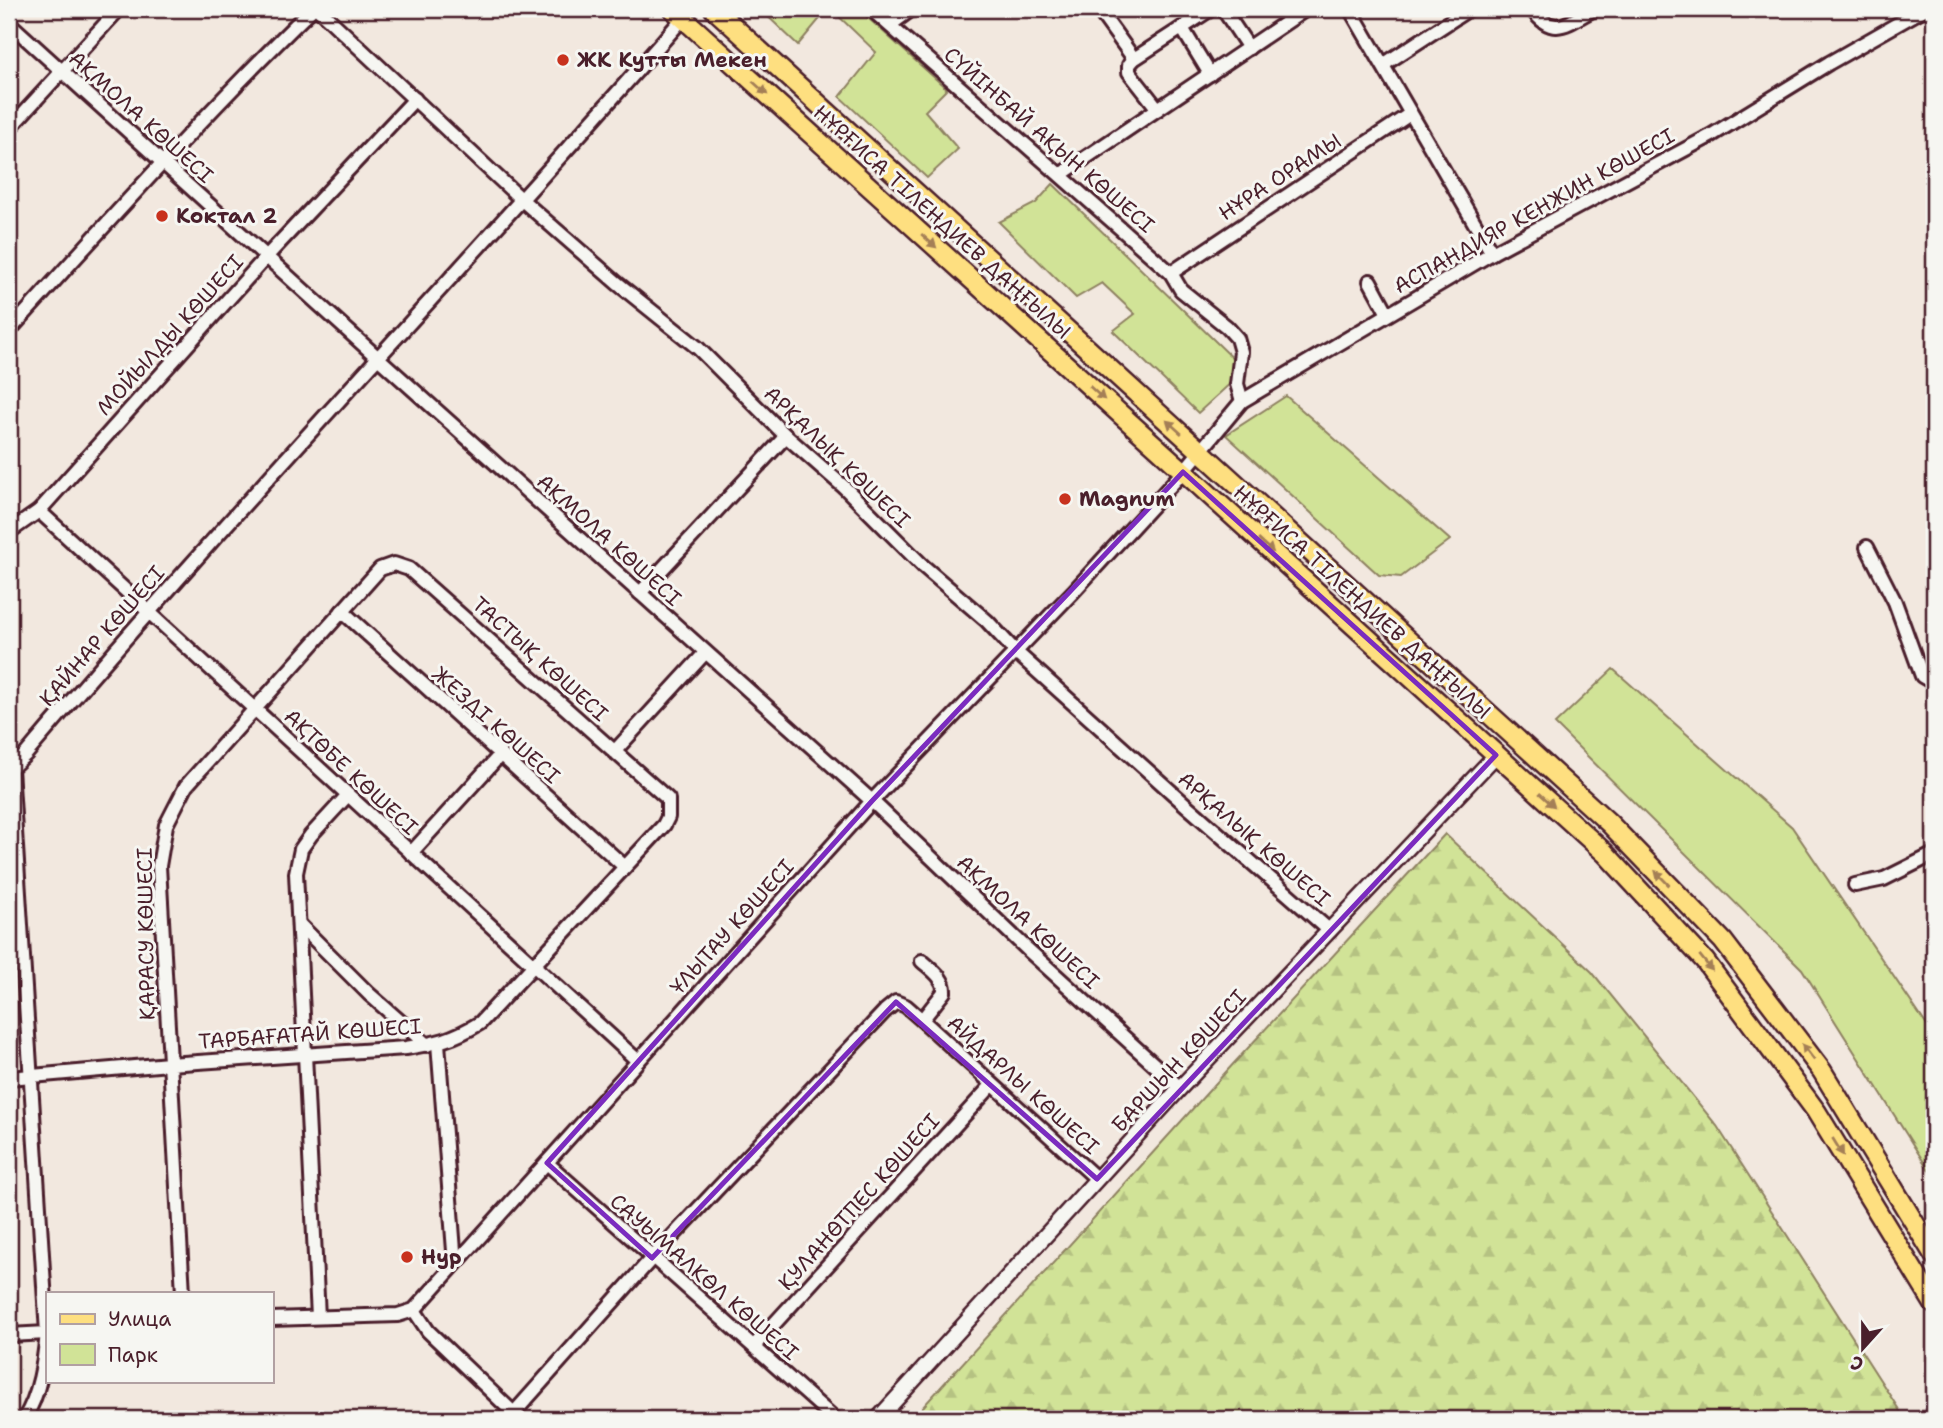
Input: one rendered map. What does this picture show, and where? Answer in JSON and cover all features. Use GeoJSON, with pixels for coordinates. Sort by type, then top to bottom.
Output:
{"type":"FeatureCollection","features":[{"type":"Feature","properties":{"kind":"main road","name":"НҰРҒИСА ТІЛЕНДИЕВ ДАҢҒЫЛЫ"},"geometry":{"type":"LineString","coordinates":[[714,9],[1609,823],[1723,941],[1822,1071],[1934,1255]]}},
{"type":"Feature","properties":{"kind":"main road","name":"НҰРҒИСА ТІЛЕНДИЕВ ДАҢҒЫЛЫ"},"geometry":{"type":"LineString","coordinates":[[683,12],[1183,471],[1605,853],[1705,961],[1816,1111],[1934,1304]]}},
{"type":"Feature","properties":{"kind":"street"},"geometry":{"type":"LineString","coordinates":[[9,129],[119,9]]}},
{"type":"Feature","properties":{"kind":"street"},"geometry":{"type":"LineString","coordinates":[[9,331],[257,62],[312,9]]}},
{"type":"Feature","properties":{"kind":"street","name":"АРҚАЛЫҚ КӨШЕСІ"},"geometry":{"type":"LineString","coordinates":[[318,9],[522,200],[617,283],[698,348],[786,436],[844,488],[923,566],[987,621],[1016,652],[1331,931]]}},
{"type":"Feature","properties":{"kind":"street","name":"СҮЙІНБАЙ АҚЫН КӨШЕСІ"},"geometry":{"type":"LineString","coordinates":[[870,9],[1171,273],[1181,290],[1227,327],[1237,338],[1241,352],[1237,384],[1242,401]]}},
{"type":"Feature","properties":{"kind":"street"},"geometry":{"type":"LineString","coordinates":[[891,25],[912,9]]}},
{"type":"Feature","properties":{"kind":"street"},"geometry":{"type":"LineString","coordinates":[[1158,109],[1129,72],[1129,65],[1134,59],[1212,9]]}},
{"type":"Feature","properties":{"kind":"street"},"geometry":{"type":"LineString","coordinates":[[1223,9],[1249,48]]}},
{"type":"Feature","properties":{"kind":"street"},"geometry":{"type":"LineString","coordinates":[[1060,175],[1307,9]]}},
{"type":"Feature","properties":{"kind":"street"},"geometry":{"type":"LineString","coordinates":[[1350,9],[1492,253]]}},
{"type":"Feature","properties":{"kind":"street"},"geometry":{"type":"LineString","coordinates":[[1383,65],[1469,9]]}},
{"type":"Feature","properties":{"kind":"street"},"geometry":{"type":"LineString","coordinates":[[1532,9],[1542,23],[1555,27],[1594,9]]}},
{"type":"Feature","properties":{"kind":"street","name":"АСПАНДИЯР КЕНЖИН КӨШЕСІ"},"geometry":{"type":"LineString","coordinates":[[1183,471],[1242,401],[1492,253],[1712,135],[1829,63],[1924,9]]}},
{"type":"Feature","properties":{"kind":"street","name":"ҚАЙНАР КӨШЕСІ"},"geometry":{"type":"LineString","coordinates":[[46,1319],[10,768],[26,754],[146,612],[522,200],[683,12]]}},
{"type":"Feature","properties":{"kind":"street"},"geometry":{"type":"LineString","coordinates":[[1103,16],[1134,59]]}},
{"type":"Feature","properties":{"kind":"street","name":"АҚМОЛА КӨШЕСІ"},"geometry":{"type":"LineString","coordinates":[[9,23],[872,801],[1027,949],[1180,1088]]}},
{"type":"Feature","properties":{"kind":"street"},"geometry":{"type":"LineString","coordinates":[[1182,28],[1210,74]]}},
{"type":"Feature","properties":{"kind":"street","name":"МОЙЫЛДЫ КӨШЕСІ"},"geometry":{"type":"LineString","coordinates":[[9,532],[39,511],[267,256],[415,99]]}},
{"type":"Feature","properties":{"kind":"street","name":"НҰРА ОРАМЫ"},"geometry":{"type":"LineString","coordinates":[[1171,273],[1410,114]]}},
{"type":"Feature","properties":{"kind":"street"},"geometry":{"type":"LineString","coordinates":[[1370,281],[1388,314]]}},
{"type":"Feature","properties":{"kind":"street"},"geometry":{"type":"LineString","coordinates":[[640,593],[786,436]]}},
{"type":"Feature","properties":{"kind":"street","name":"ҰЛЫТАУ КӨШЕСІ"},"geometry":{"type":"LineString","coordinates":[[414,1310],[872,801],[1016,652],[1183,471]]}},
{"type":"Feature","properties":{"kind":"street","name":"АҚТӨБЕ КӨШЕСІ"},"geometry":{"type":"LineString","coordinates":[[39,511],[638,1061]]}},
{"type":"Feature","properties":{"kind":"street"},"geometry":{"type":"LineString","coordinates":[[1867,547],[1895,602],[1922,676],[1934,683]]}},
{"type":"Feature","properties":{"kind":"street","name":"ТАСТЫҚ КӨШЕСІ"},"geometry":{"type":"LineString","coordinates":[[380,569],[394,564],[409,569],[668,799]]}},
{"type":"Feature","properties":{"kind":"street","name":"ҚАРАСУ КӨШЕСІ"},"geometry":{"type":"LineString","coordinates":[[183,1292],[159,866],[166,824],[186,786],[380,569]]}},
{"type":"Feature","properties":{"kind":"street","name":"ЖЕЗДІ КӨШЕСІ"},"geometry":{"type":"LineString","coordinates":[[342,611],[625,867]]}},
{"type":"Feature","properties":{"kind":"street"},"geometry":{"type":"LineString","coordinates":[[614,752],[705,653]]}},
{"type":"Feature","properties":{"kind":"street","name":"БАРШЫН КӨШЕСІ"},"geometry":{"type":"LineString","coordinates":[[878,1419],[1180,1088],[1515,736]]}},
{"type":"Feature","properties":{"kind":"street"},"geometry":{"type":"LineString","coordinates":[[411,853],[500,755]]}},
{"type":"Feature","properties":{"kind":"street"},"geometry":{"type":"LineString","coordinates":[[318,1317],[296,873],[302,849],[310,835],[347,796]]}},
{"type":"Feature","properties":{"kind":"street","name":"ТАРБАҒАТАЙ КӨШЕСІ"},"geometry":{"type":"LineString","coordinates":[[9,1078],[433,1044],[457,1037],[480,1023],[664,825],[668,817],[668,799]]}},
{"type":"Feature","properties":{"kind":"street"},"geometry":{"type":"LineString","coordinates":[[1855,885],[1884,879],[1934,854]]}},
{"type":"Feature","properties":{"kind":"street"},"geometry":{"type":"LineString","coordinates":[[299,924],[369,994],[433,1044],[455,1264]]}},
{"type":"Feature","properties":{"kind":"street","name":"АЙДАРЛЫ КӨШЕСІ"},"geometry":{"type":"LineString","coordinates":[[922,961],[944,982],[945,987],[922,1020]]}},
{"type":"Feature","properties":{"kind":"street","name":"АЙДАРЛЫ КӨШЕСІ"},"geometry":{"type":"LineString","coordinates":[[652,1258],[896,1002],[906,1006],[922,1020],[1097,1179]]}},
{"type":"Feature","properties":{"kind":"street","name":"ҚУЛАНӨТПЕС КӨШЕСІ"},"geometry":{"type":"LineString","coordinates":[[754,1346],[992,1085]]}},
{"type":"Feature","properties":{"kind":"street","name":"САУЫМАЛКӨЛ КӨШЕСІ"},"geometry":{"type":"LineString","coordinates":[[547,1163],[835,1419]]}},
{"type":"Feature","properties":{"kind":"street"},"geometry":{"type":"LineString","coordinates":[[273,1320],[398,1315],[414,1310],[428,1331],[517,1416],[652,1258]]}},
{"type":"Feature","properties":{"kind":"street"},"geometry":{"type":"LineString","coordinates":[[9,1335],[46,1333]]}},
{"type":"Feature","properties":{"kind":"street","name":"ҚАЙНАР КӨШЕСІ"},"geometry":{"type":"LineString","coordinates":[[24,1419],[37,1391],[46,1344]]}},
{"type":"Feature","properties":{"kind":"highlighted area"},"geometry":{"type":"Polygon","coordinates":[[[1183,472],[1496,755],[1097,1179],[896,1002],[652,1258],[547,1163],[872,801],[1183,472]]]}},
{"type":"Feature","properties":{"kind":"green space"},"geometry":{"type":"Polygon","coordinates":[[[760,9],[828,9],[798,45],[760,9]]]}},
{"type":"Feature","properties":{"kind":"green space"},"geometry":{"type":"Polygon","coordinates":[[[831,9],[858,9],[947,89],[925,111],[958,149],[927,178],[840,97],[876,52],[831,9]]]}},
{"type":"Feature","properties":{"kind":"green space"},"geometry":{"type":"Polygon","coordinates":[[[1053,184],[1245,370],[1198,413],[1113,331],[1135,314],[1102,283],[1076,298],[999,222],[1036,203],[1053,184]]]}},
{"type":"Feature","properties":{"kind":"green space"},"geometry":{"type":"Polygon","coordinates":[[[1286,396],[1450,540],[1401,577],[1379,575],[1226,435],[1286,396]]]}},
{"type":"Feature","properties":{"kind":"green space"},"geometry":{"type":"Polygon","coordinates":[[[1613,669],[1792,827],[1934,1036],[1934,1178],[1802,969],[1555,724],[1613,669]]]}},
{"type":"Feature","properties":{"kind":"green space"},"geometry":{"type":"Polygon","coordinates":[[[1445,834],[1592,972],[1717,1126],[1905,1419],[912,1419],[1225,1073],[1445,834]]]}},
{"type":"Feature","properties":{"kind":"place","name":"ЖК Кутты Мекен"},"geometry":{"type":"Point","coordinates":[563,60]}},
{"type":"Feature","properties":{"kind":"place","name":"Коктал 2"},"geometry":{"type":"Point","coordinates":[162,216]}},
{"type":"Feature","properties":{"kind":"place","name":"Magnum"},"geometry":{"type":"Point","coordinates":[1065,499]}},
{"type":"Feature","properties":{"kind":"place","name":"Нур"},"geometry":{"type":"Point","coordinates":[407,1257]}}]}
